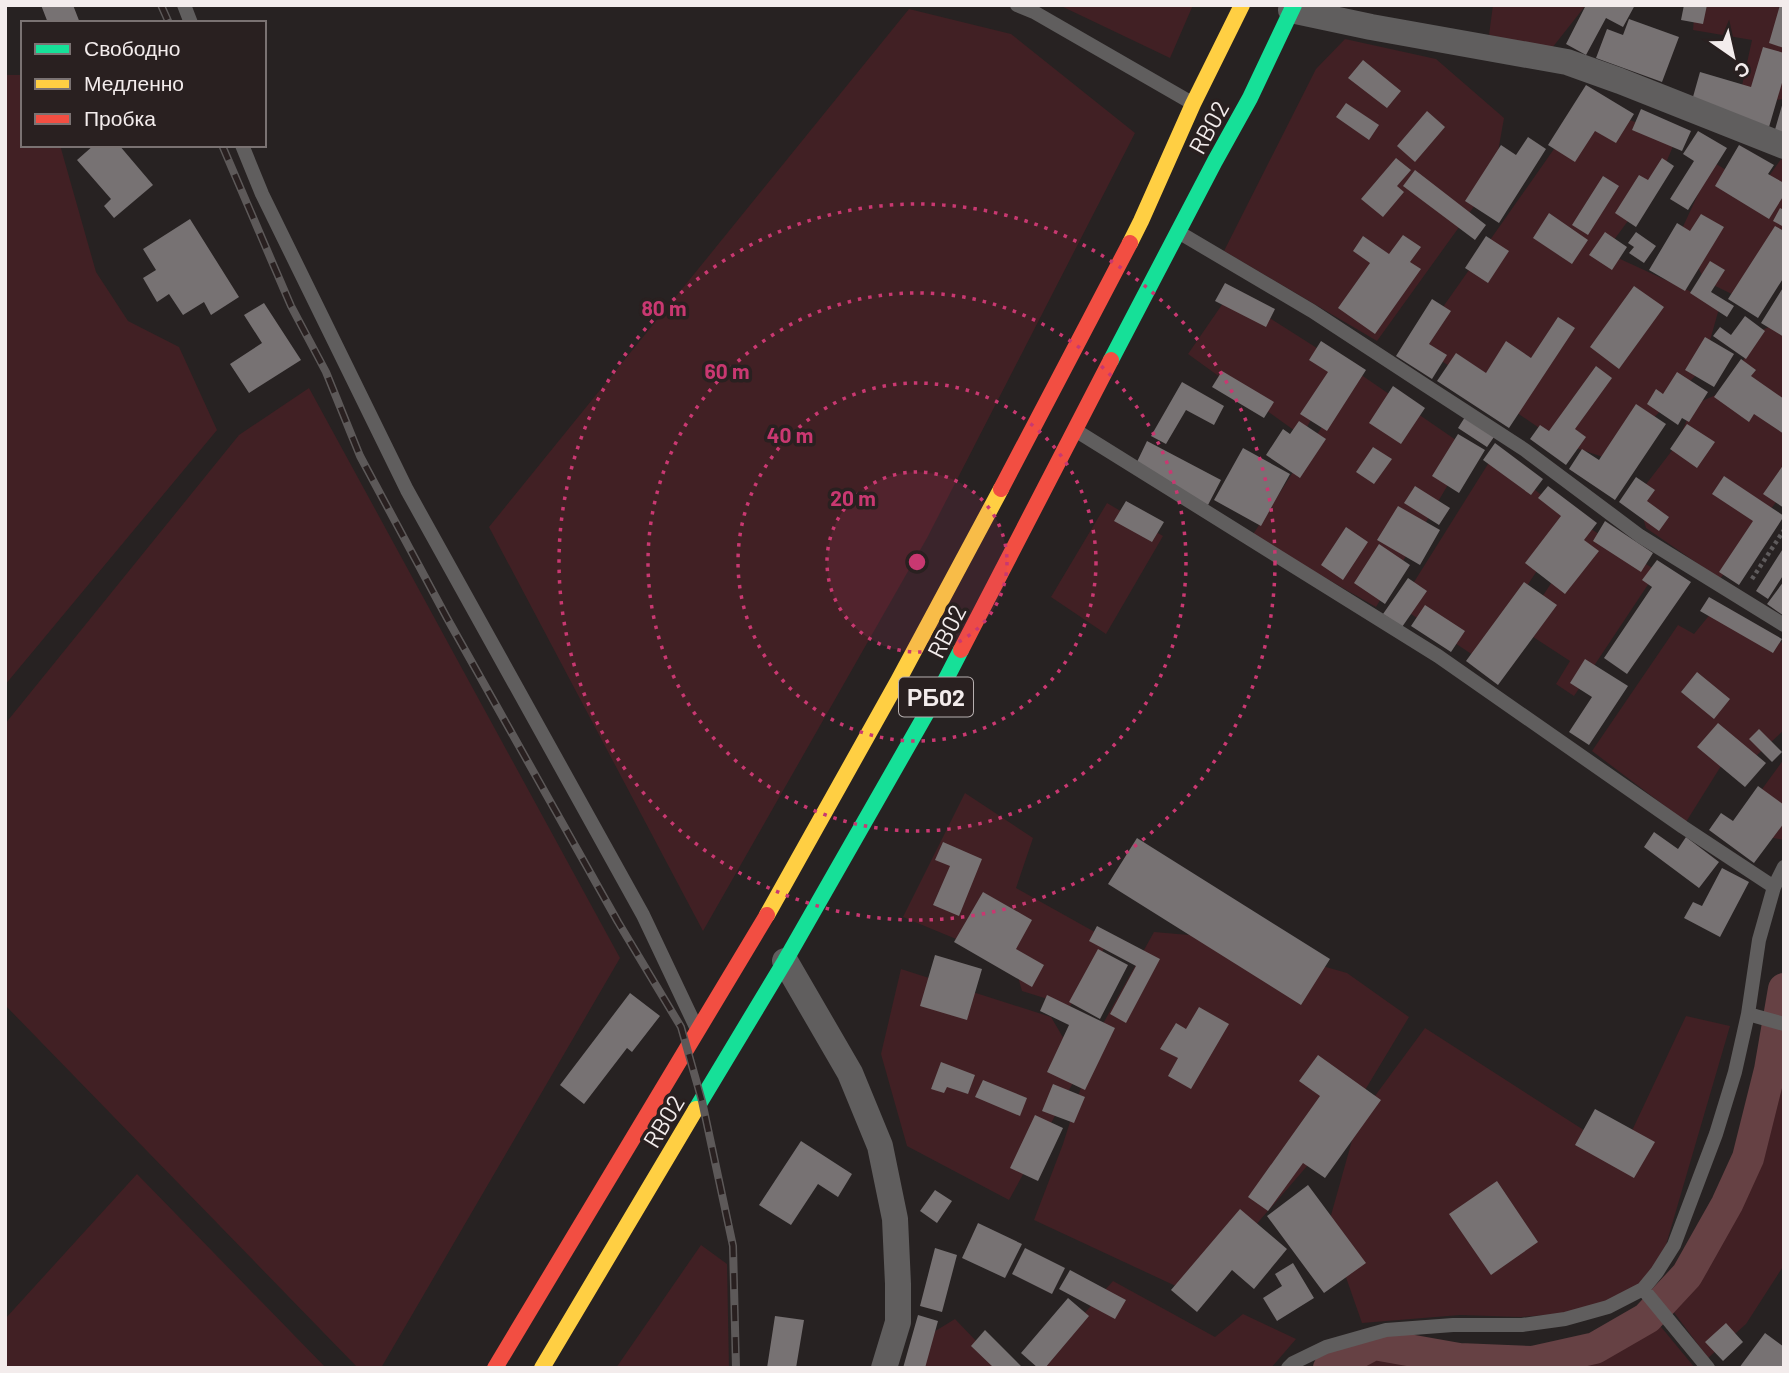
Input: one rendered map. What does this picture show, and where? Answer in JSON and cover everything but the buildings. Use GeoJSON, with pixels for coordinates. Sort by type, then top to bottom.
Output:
{"type":"FeatureCollection","features":[{"type":"Feature","properties":{"kind":"highway","name":"RB02"},"geometry":{"type":"LineString","coordinates":[[495,1368],[786,884],[931,620],[1141,221],[1193,104],[1242,5]]}},
{"type":"Feature","properties":{"kind":"highway","name":"RB02"},"geometry":{"type":"LineString","coordinates":[[542,1368],[785,961],[946,679],[1250,98],[1293,8]]}},
{"type":"Feature","properties":{"kind":"street"},"geometry":{"type":"LineString","coordinates":[[1293,8],[1371,27],[1567,62],[1620,80],[1784,146]]}},
{"type":"Feature","properties":{"kind":"street"},"geometry":{"type":"LineString","coordinates":[[785,961],[850,1073],[880,1146],[895,1219],[898,1284],[898,1322],[884,1368]]}},
{"type":"Feature","properties":{"kind":"lane"},"geometry":{"type":"LineString","coordinates":[[1017,5],[1034,12],[1193,104]]}},
{"type":"Feature","properties":{"kind":"lane"},"geometry":{"type":"LineString","coordinates":[[243,147],[268,206],[407,490],[643,915],[698,1030]]}},
{"type":"Feature","properties":{"kind":"lane"},"geometry":{"type":"LineString","coordinates":[[1179,233],[1380,355],[1525,450],[1640,536],[1784,625]]}},
{"type":"Feature","properties":{"kind":"lane"},"geometry":{"type":"LineString","coordinates":[[1074,430],[1438,656],[1683,827],[1774,887]]}},
{"type":"Feature","properties":{"kind":"lane"},"geometry":{"type":"LineString","coordinates":[[1288,1368],[1326,1347],[1386,1329],[1522,1325],[1565,1319],[1608,1307],[1646,1292],[1674,1245],[1716,1135],[1735,1072],[1748,1014],[1759,940],[1774,887],[1784,867]]}},
{"type":"Feature","properties":{"kind":"lane"},"geometry":{"type":"LineString","coordinates":[[1748,1014],[1777,1022]]}},
{"type":"Feature","properties":{"kind":"lane"},"geometry":{"type":"LineString","coordinates":[[1646,1292],[1708,1368]]}},
{"type":"Feature","properties":{"kind":"path"},"geometry":{"type":"LineString","coordinates":[[1740,597],[1784,530]]}},
{"type":"Feature","properties":{"kind":"shaded area"},"geometry":{"type":"Polygon","coordinates":[[[1059,5],[1193,5],[1170,58],[1059,5]]]}},
{"type":"Feature","properties":{"kind":"shaded area"},"geometry":{"type":"Polygon","coordinates":[[[1493,5],[1586,5],[1552,48],[1489,35],[1493,5]]]}},
{"type":"Feature","properties":{"kind":"shaded area"},"geometry":{"type":"Polygon","coordinates":[[[1695,5],[1784,5],[1784,99],[1738,104],[1752,40],[1693,30],[1695,5]]]}},
{"type":"Feature","properties":{"kind":"shaded area"},"geometry":{"type":"Polygon","coordinates":[[[909,9],[1011,34],[1135,133],[927,538],[703,931],[489,527],[909,9]]]}},
{"type":"Feature","properties":{"kind":"shaded area"},"geometry":{"type":"Polygon","coordinates":[[[1345,39],[1436,59],[1504,118],[1493,180],[1377,341],[1224,251],[1316,69],[1345,39]]]}},
{"type":"Feature","properties":{"kind":"shaded area"},"geometry":{"type":"Polygon","coordinates":[[[5,75],[21,75],[21,147],[61,147],[96,272],[128,321],[179,347],[217,430],[5,685],[5,75]]]}},
{"type":"Feature","properties":{"kind":"shaded area"},"geometry":{"type":"Polygon","coordinates":[[[1607,112],[1677,137],[1659,179],[1605,252],[1720,305],[1702,369],[1612,460],[1561,443],[1417,344],[1575,119],[1607,112]]]}},
{"type":"Feature","properties":{"kind":"shaded area"},"geometry":{"type":"Polygon","coordinates":[[[1781,159],[1784,162],[1784,233],[1740,298],[1705,281],[1680,233],[1713,162],[1759,190],[1781,159]]]}},
{"type":"Feature","properties":{"kind":"shaded area"},"geometry":{"type":"Polygon","coordinates":[[[1230,293],[1342,364],[1302,436],[1188,354],[1230,293]]]}},
{"type":"Feature","properties":{"kind":"shaded area"},"geometry":{"type":"Polygon","coordinates":[[[1784,320],[1784,414],[1736,374],[1758,332],[1784,320]]]}},
{"type":"Feature","properties":{"kind":"shaded area"},"geometry":{"type":"Polygon","coordinates":[[[1357,372],[1469,449],[1376,607],[1252,536],[1357,372]]]}},
{"type":"Feature","properties":{"kind":"shaded area"},"geometry":{"type":"Polygon","coordinates":[[[309,388],[620,958],[381,1368],[358,1368],[5,1005],[5,724],[239,435],[309,388]]]}},
{"type":"Feature","properties":{"kind":"shaded area"},"geometry":{"type":"Polygon","coordinates":[[[1727,390],[1784,427],[1784,491],[1720,579],[1646,528],[1637,496],[1677,444],[1693,405],[1727,390]]]}},
{"type":"Feature","properties":{"kind":"shaded area"},"geometry":{"type":"Polygon","coordinates":[[[1493,456],[1571,519],[1479,659],[1399,606],[1493,456]]]}},
{"type":"Feature","properties":{"kind":"shaded area"},"geometry":{"type":"Polygon","coordinates":[[[1107,503],[1163,536],[1106,634],[1051,597],[1107,503]]]}},
{"type":"Feature","properties":{"kind":"shaded area"},"geometry":{"type":"Polygon","coordinates":[[[1588,527],[1657,571],[1574,696],[1556,684],[1570,661],[1521,629],[1588,527]]]}},
{"type":"Feature","properties":{"kind":"shaded area"},"geometry":{"type":"Polygon","coordinates":[[[1716,607],[1784,644],[1784,730],[1743,768],[1726,758],[1686,822],[1592,751],[1678,625],[1694,634],[1716,607]]]}},
{"type":"Feature","properties":{"kind":"shaded area"},"geometry":{"type":"Polygon","coordinates":[[[1784,759],[1784,840],[1748,833],[1746,811],[1784,759]]]}},
{"type":"Feature","properties":{"kind":"shaded area"},"geometry":{"type":"Polygon","coordinates":[[[965,793],[1033,838],[1016,888],[1109,940],[1070,1006],[1022,991],[1014,963],[903,917],[965,793]]]}},
{"type":"Feature","properties":{"kind":"shaded area"},"geometry":{"type":"Polygon","coordinates":[[[1154,932],[1224,938],[1347,973],[1409,1017],[1347,1120],[1195,1295],[1034,1220],[1063,1144],[1099,1031],[1154,932]]]}},
{"type":"Feature","properties":{"kind":"shaded area"},"geometry":{"type":"Polygon","coordinates":[[[901,969],[1051,1017],[1081,1068],[1009,1200],[907,1146],[881,1054],[901,969]]]}},
{"type":"Feature","properties":{"kind":"shaded area"},"geometry":{"type":"Polygon","coordinates":[[[1686,1016],[1730,1026],[1666,1245],[1645,1281],[1609,1303],[1570,1313],[1521,1317],[1460,1315],[1362,1323],[1328,1226],[1358,1119],[1425,1028],[1621,1154],[1686,1016]]]}},
{"type":"Feature","properties":{"kind":"shaded area"},"geometry":{"type":"Polygon","coordinates":[[[1784,1048],[1784,1265],[1746,1324],[1708,1358],[1670,1307],[1701,1269],[1742,1192],[1764,1135],[1784,1048]]]}},
{"type":"Feature","properties":{"kind":"shaded area"},"geometry":{"type":"Polygon","coordinates":[[[137,1174],[326,1368],[5,1368],[5,1319],[137,1174]]]}},
{"type":"Feature","properties":{"kind":"shaded area"},"geometry":{"type":"Polygon","coordinates":[[[701,1245],[727,1264],[729,1368],[616,1368],[701,1245]]]}},
{"type":"Feature","properties":{"kind":"shaded area"},"geometry":{"type":"Polygon","coordinates":[[[1113,1281],[1215,1337],[1243,1314],[1296,1339],[1271,1368],[1036,1368],[1113,1281]]]}},
{"type":"Feature","properties":{"kind":"shaded area"},"geometry":{"type":"Polygon","coordinates":[[[955,1319],[1002,1368],[911,1368],[919,1341],[955,1319]]]}},
{"type":"Feature","properties":{"kind":"shaded area"},"geometry":{"type":"Polygon","coordinates":[[[1657,1322],[1695,1368],[1546,1368],[1595,1354],[1657,1322]]]}},
{"type":"Feature","properties":{"kind":"shaded area"},"geometry":{"type":"Polygon","coordinates":[[[1380,1356],[1461,1366],[1489,1368],[1351,1368],[1380,1356]]]}},
{"type":"Feature","properties":{"kind":"waterway"},"geometry":{"type":"LineString","coordinates":[[1329,1368],[1374,1344],[1459,1359],[1532,1362],[1595,1348],[1647,1318],[1687,1275],[1727,1204],[1748,1158],[1770,1070],[1784,989]]}},
{"type":"Feature","properties":{"kind":"railway"},"geometry":{"type":"LineString","coordinates":[[161,5],[168,21]]}},
{"type":"Feature","properties":{"kind":"railway"},"geometry":{"type":"LineString","coordinates":[[223,147],[291,306],[326,372],[360,456],[447,618],[618,922],[681,1027],[702,1101],[733,1246],[736,1368]]}},
{"type":"Feature","properties":{"kind":"traffic: fast"},"geometry":{"type":"LineString","coordinates":[[1111,360],[1250,98],[1294,5]]}},
{"type":"Feature","properties":{"kind":"traffic: fast"},"geometry":{"type":"LineString","coordinates":[[696,1109],[785,961],[961,650]]}},
{"type":"Feature","properties":{"kind":"traffic: slow"},"geometry":{"type":"LineString","coordinates":[[1130,243],[1193,104],[1242,5]]}},
{"type":"Feature","properties":{"kind":"traffic: slow"},"geometry":{"type":"LineString","coordinates":[[767,915],[898,681],[1001,489]]}},
{"type":"Feature","properties":{"kind":"traffic: slow"},"geometry":{"type":"LineString","coordinates":[[542,1368],[696,1109]]}},
{"type":"Feature","properties":{"kind":"traffic: jam"},"geometry":{"type":"LineString","coordinates":[[1001,489],[1130,243]]}},
{"type":"Feature","properties":{"kind":"traffic: jam"},"geometry":{"type":"LineString","coordinates":[[961,650],[1111,360]]}},
{"type":"Feature","properties":{"kind":"traffic: jam"},"geometry":{"type":"LineString","coordinates":[[495,1368],[767,915]]}}]}
